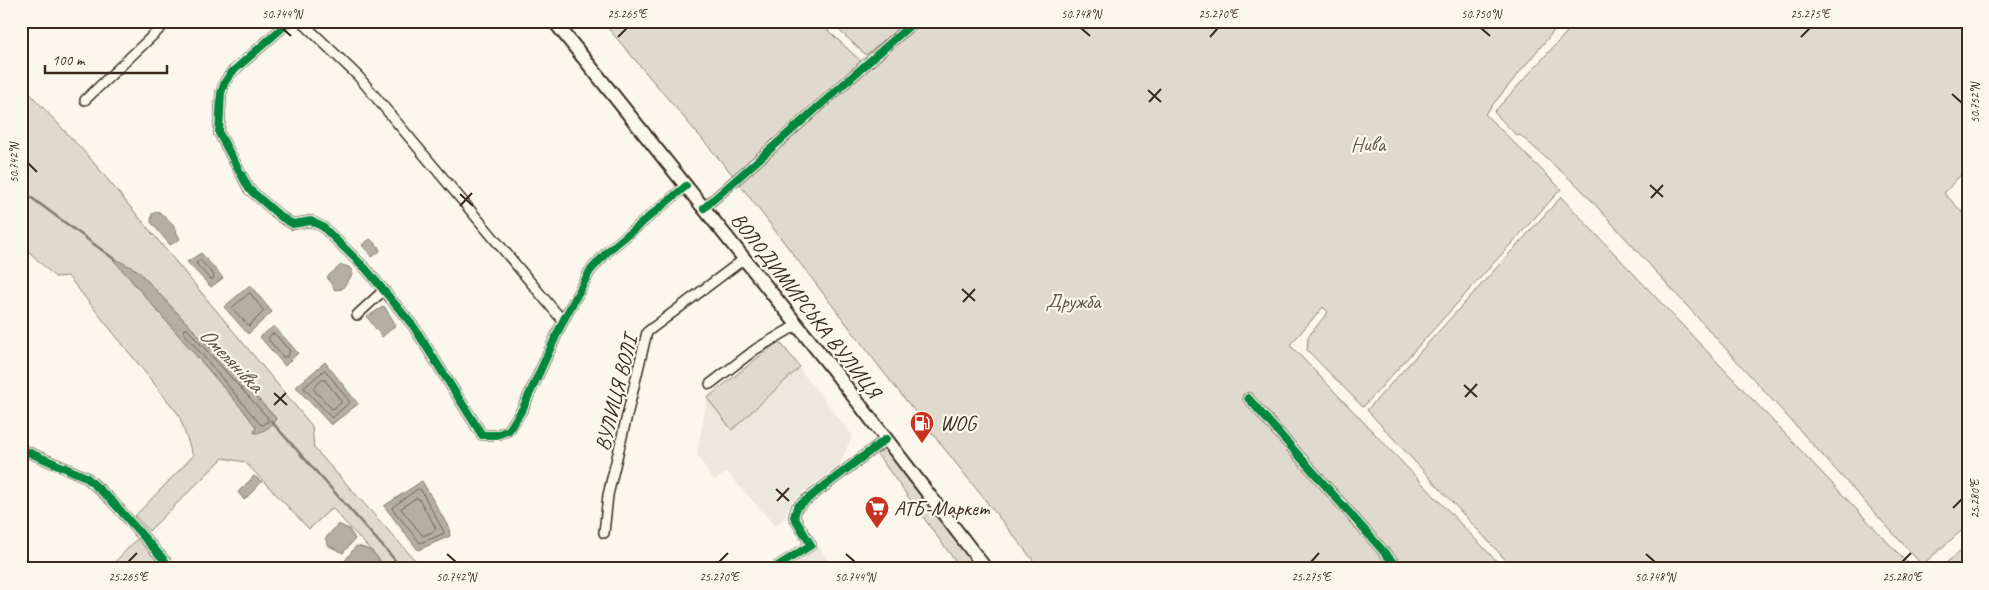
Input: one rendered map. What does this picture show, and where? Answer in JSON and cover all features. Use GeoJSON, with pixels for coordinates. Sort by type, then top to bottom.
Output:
{"type":"FeatureCollection","features":[{"type":"Feature","properties":{"kind":"main road","name":"ВОЛОДИМИРСЬКА ВУЛИЦЯ"},"geometry":{"type":"LineString","coordinates":[[554,21],[797,325],[986,569]]}},
{"type":"Feature","properties":{"kind":"street"},"geometry":{"type":"LineString","coordinates":[[85,100],[168,21]]}},
{"type":"Feature","properties":{"kind":"street"},"geometry":{"type":"LineString","coordinates":[[290,21],[231,73],[225,82],[221,93],[219,133],[249,188],[281,218],[293,224],[311,221],[323,227],[366,269],[414,327],[482,435],[497,436],[509,430],[523,408],[563,321],[590,271],[608,251],[686,186]]}},
{"type":"Feature","properties":{"kind":"street"},"geometry":{"type":"LineString","coordinates":[[301,21],[358,76],[563,321]]}},
{"type":"Feature","properties":{"kind":"street"},"geometry":{"type":"LineString","coordinates":[[704,208],[915,21]]}},
{"type":"Feature","properties":{"kind":"street","name":"ВУЛИЦЯ ВОЛІ"},"geometry":{"type":"LineString","coordinates":[[604,533],[608,495],[647,332],[744,259]]}},
{"type":"Feature","properties":{"kind":"street"},"geometry":{"type":"LineString","coordinates":[[357,315],[384,290]]}},
{"type":"Feature","properties":{"kind":"street"},"geometry":{"type":"LineString","coordinates":[[710,384],[756,348],[797,325]]}},
{"type":"Feature","properties":{"kind":"street"},"geometry":{"type":"LineString","coordinates":[[1248,398],[1399,569]]}},
{"type":"Feature","properties":{"kind":"street"},"geometry":{"type":"LineString","coordinates":[[773,569],[811,545],[794,517],[797,507],[886,439]]}},
{"type":"Feature","properties":{"kind":"street"},"geometry":{"type":"LineString","coordinates":[[21,448],[86,477],[112,501],[170,568]]}},
{"type":"Feature","properties":{"kind":"shaded area"},"geometry":{"type":"Polygon","coordinates":[[[799,368],[852,435],[840,465],[792,501],[784,518],[775,526],[727,472],[714,481],[697,455],[707,398],[732,430],[799,368]]]}},
{"type":"Feature","properties":{"kind":"shaded area"},"geometry":{"type":"Polygon","coordinates":[[[819,546],[833,569],[784,569],[819,546]]]}},
{"type":"Feature","properties":{"kind":"green space","name":"Дружба"},"geometry":{"type":"Polygon","coordinates":[[[602,21],[818,21],[868,68],[922,21],[1562,21],[1485,114],[1561,189],[1363,407],[1307,350],[1308,337],[1328,312],[1323,307],[1290,345],[1504,569],[1040,569],[885,374],[731,173],[602,21]]]}},
{"type":"Feature","properties":{"kind":"green space"},"geometry":{"type":"Polygon","coordinates":[[[829,21],[907,21],[866,55],[829,21]]]}},
{"type":"Feature","properties":{"kind":"green space"},"geometry":{"type":"Polygon","coordinates":[[[1577,21],[1968,21],[1968,167],[1944,193],[1968,218],[1968,525],[1922,565],[1580,188],[1520,135],[1517,136],[1494,112],[1577,21]]]}},
{"type":"Feature","properties":{"kind":"green space"},"geometry":{"type":"Polygon","coordinates":[[[21,84],[89,157],[312,426],[314,448],[423,569],[388,569],[332,508],[309,529],[245,462],[223,458],[149,531],[135,516],[193,456],[179,415],[68,276],[55,277],[21,244],[21,84]],[[112,258],[244,411],[256,427],[255,433],[276,418],[137,270],[112,258]]]}},
{"type":"Feature","properties":{"kind":"green space"},"geometry":{"type":"Polygon","coordinates":[[[1561,197],[1913,569],[1514,569],[1367,410],[1561,197]]]}},
{"type":"Feature","properties":{"kind":"green space"},"geometry":{"type":"Polygon","coordinates":[[[779,341],[800,367],[732,430],[707,398],[779,341]]]}},
{"type":"Feature","properties":{"kind":"green space"},"geometry":{"type":"Polygon","coordinates":[[[887,447],[980,569],[961,569],[877,454],[887,447]]]}},
{"type":"Feature","properties":{"kind":"green space"},"geometry":{"type":"Polygon","coordinates":[[[138,538],[164,569],[108,569],[138,538]]]}},
{"type":"Feature","properties":{"kind":"green space"},"geometry":{"type":"Polygon","coordinates":[[[1968,544],[1968,569],[1939,569],[1968,544]]]}},
{"type":"Feature","properties":{"kind":"water"},"geometry":{"type":"Polygon","coordinates":[[[158,211],[172,223],[180,239],[170,245],[151,222],[152,214],[158,211]]]}},
{"type":"Feature","properties":{"kind":"water"},"geometry":{"type":"Polygon","coordinates":[[[370,239],[378,246],[380,251],[372,257],[362,245],[370,239]]]}},
{"type":"Feature","properties":{"kind":"water"},"geometry":{"type":"Polygon","coordinates":[[[201,253],[223,278],[211,287],[187,262],[201,253]]]}},
{"type":"Feature","properties":{"kind":"water"},"geometry":{"type":"Polygon","coordinates":[[[111,257],[137,270],[276,418],[270,426],[261,432],[254,433],[256,427],[244,411],[111,257]]]}},
{"type":"Feature","properties":{"kind":"water"},"geometry":{"type":"Polygon","coordinates":[[[341,265],[349,267],[353,274],[342,289],[335,290],[327,277],[341,265]]]}},
{"type":"Feature","properties":{"kind":"water"},"geometry":{"type":"Polygon","coordinates":[[[250,285],[272,312],[248,334],[224,307],[250,285]]]}},
{"type":"Feature","properties":{"kind":"water"},"geometry":{"type":"Polygon","coordinates":[[[384,306],[396,325],[382,337],[367,317],[384,306]]]}},
{"type":"Feature","properties":{"kind":"water"},"geometry":{"type":"Polygon","coordinates":[[[274,326],[298,353],[285,366],[260,337],[274,326]]]}},
{"type":"Feature","properties":{"kind":"water"},"geometry":{"type":"Polygon","coordinates":[[[325,362],[358,404],[331,425],[296,387],[325,362]]]}},
{"type":"Feature","properties":{"kind":"water"},"geometry":{"type":"Polygon","coordinates":[[[254,476],[262,482],[244,500],[238,492],[254,476]]]}},
{"type":"Feature","properties":{"kind":"water"},"geometry":{"type":"Polygon","coordinates":[[[422,481],[449,528],[450,536],[418,550],[384,506],[422,481]]]}},
{"type":"Feature","properties":{"kind":"water"},"geometry":{"type":"Polygon","coordinates":[[[338,524],[349,529],[355,539],[343,553],[329,546],[325,539],[338,524]]]}},
{"type":"Feature","properties":{"kind":"water"},"geometry":{"type":"Polygon","coordinates":[[[356,546],[372,552],[378,558],[382,567],[380,569],[351,569],[344,562],[356,546]]]}},
{"type":"Feature","properties":{"kind":"waterway","name":"Омелянівка"},"geometry":{"type":"LineString","coordinates":[[21,190],[114,259]]}},
{"type":"Feature","properties":{"kind":"waterway","name":"Омелянівка"},"geometry":{"type":"LineString","coordinates":[[271,421],[403,569]]}},
{"type":"Feature","properties":{"kind":"cycle path"},"geometry":{"type":"LineString","coordinates":[[290,21],[231,73],[225,82],[221,93],[219,133],[249,189],[281,217],[293,224],[311,221],[323,227],[366,269],[414,327],[482,435],[497,435],[509,430],[523,408],[563,321],[590,271],[608,251],[686,186]]}},
{"type":"Feature","properties":{"kind":"cycle path"},"geometry":{"type":"LineString","coordinates":[[704,208],[915,21]]}},
{"type":"Feature","properties":{"kind":"cycle path"},"geometry":{"type":"LineString","coordinates":[[1248,398],[1399,569]]}},
{"type":"Feature","properties":{"kind":"cycle path"},"geometry":{"type":"LineString","coordinates":[[773,569],[811,545],[794,517],[797,507],[886,439]]}},
{"type":"Feature","properties":{"kind":"cycle path"},"geometry":{"type":"LineString","coordinates":[[21,449],[86,477],[112,501],[172,569]]}},
{"type":"Feature","properties":{"kind":"place","name":"WOG"},"geometry":{"type":"Point","coordinates":[922,444]}},
{"type":"Feature","properties":{"kind":"place","name":"АТБ-Маркет"},"geometry":{"type":"Point","coordinates":[877,529]}},
{"type":"Feature","properties":{"kind":"park label","name":"Нива"},"geometry":{"type":"Point","coordinates":[1368,144]}}]}
